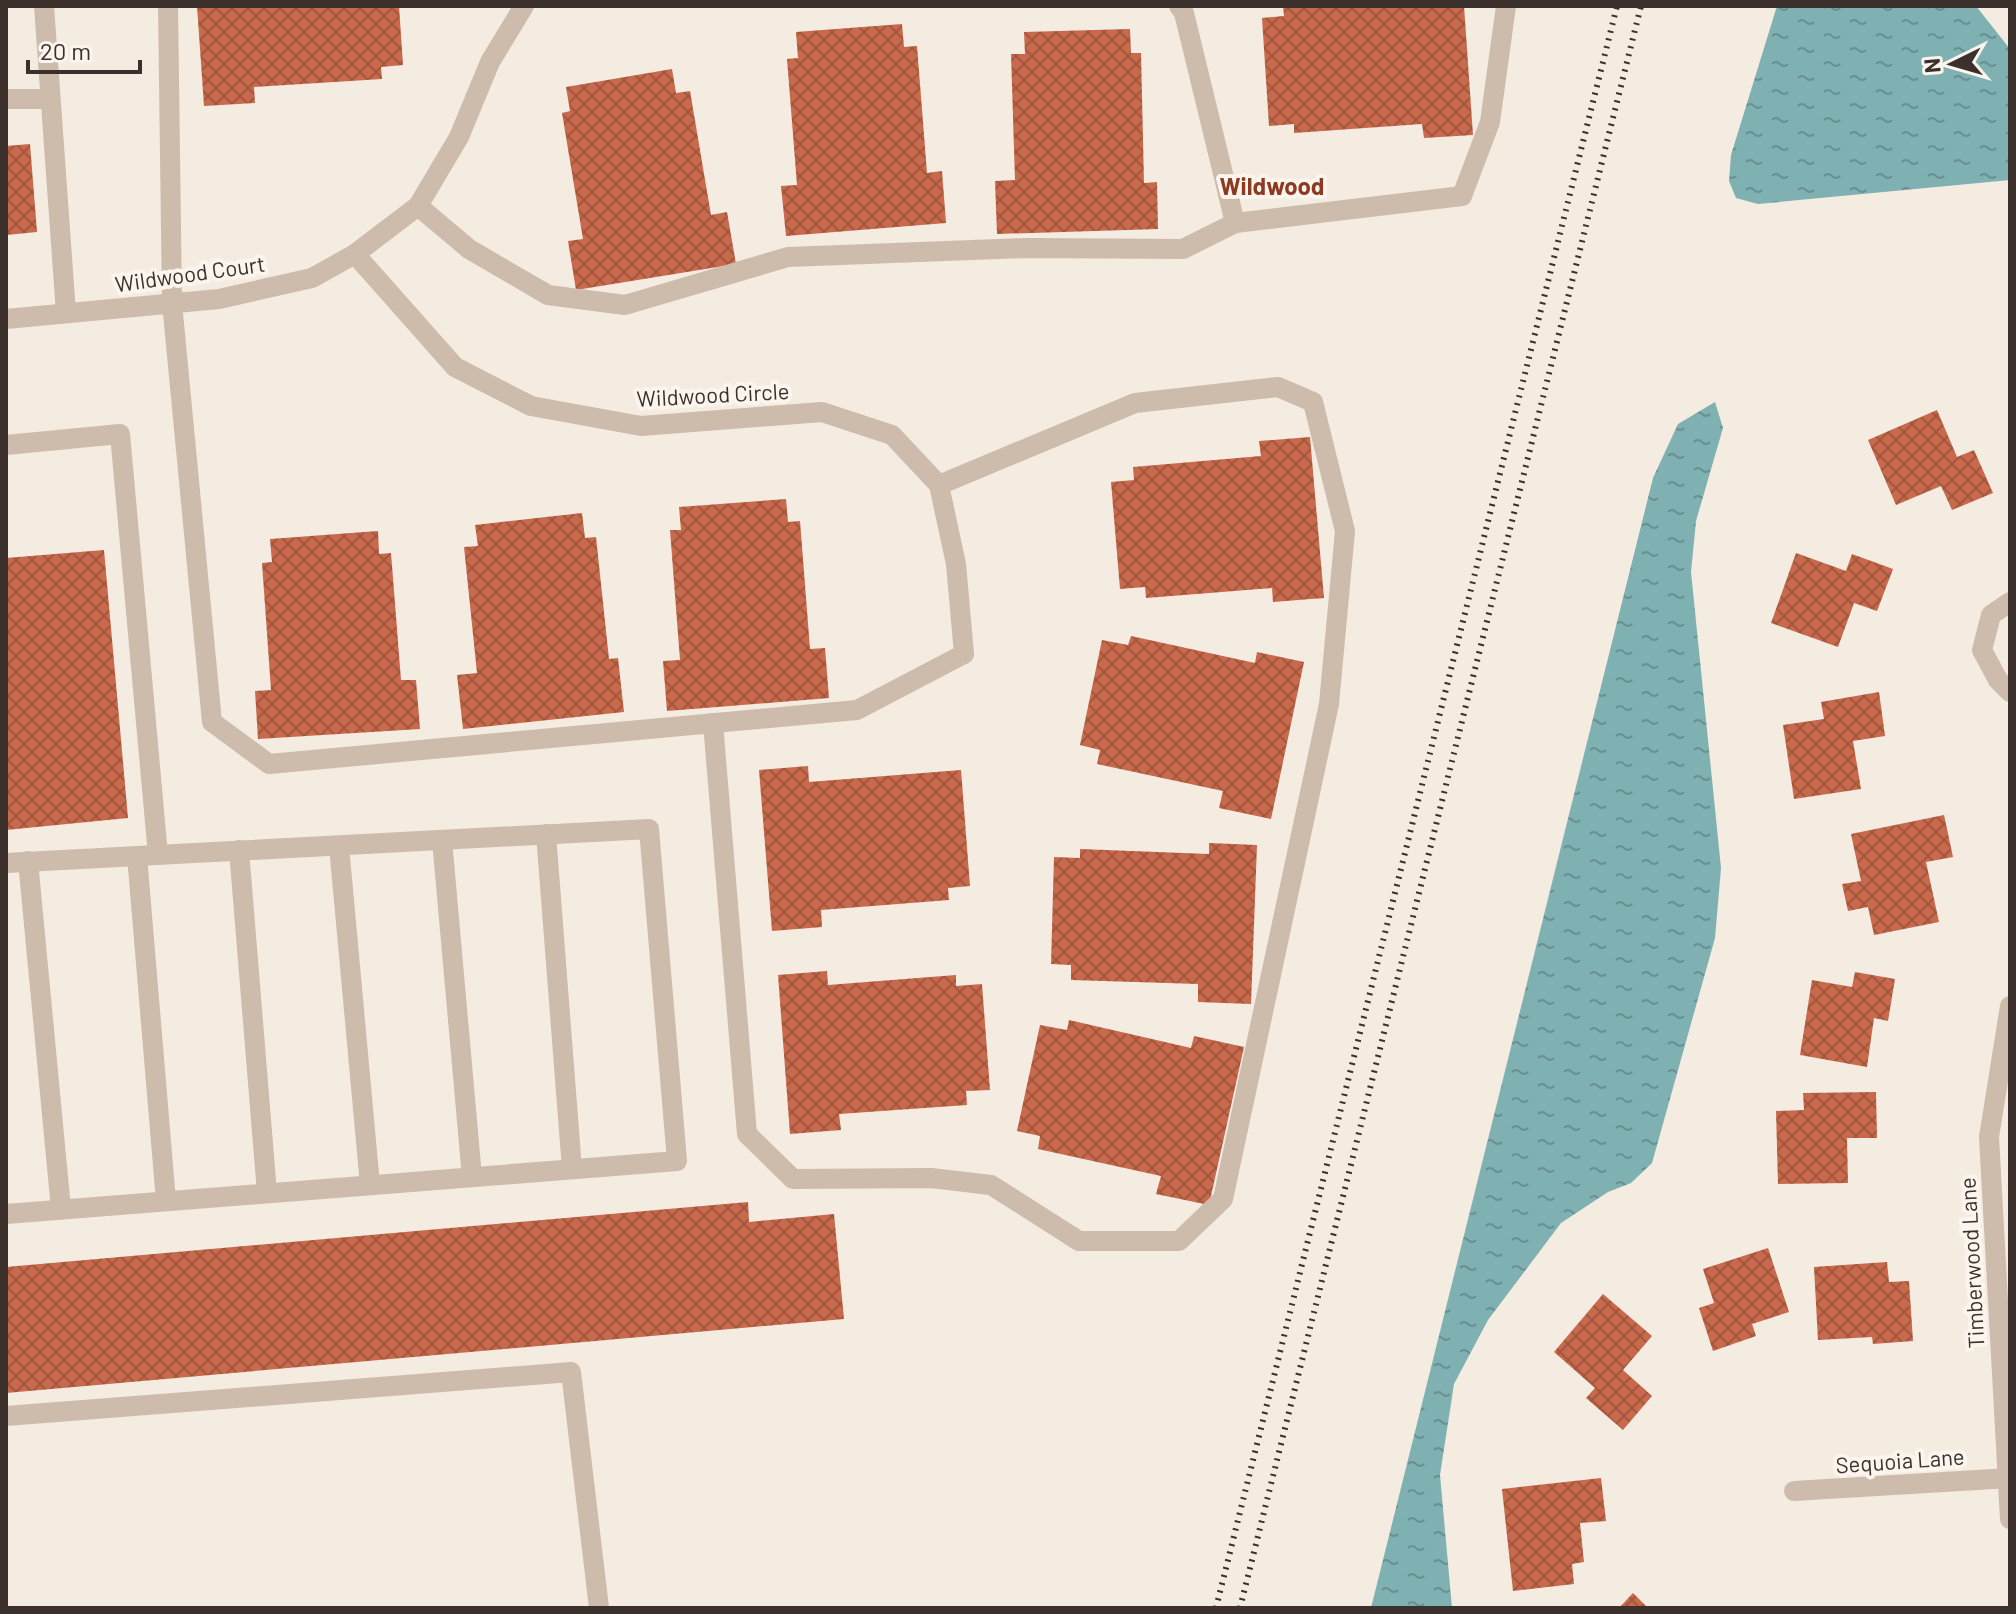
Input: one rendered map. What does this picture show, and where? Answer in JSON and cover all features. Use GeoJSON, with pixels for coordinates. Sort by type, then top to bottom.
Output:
{"type":"FeatureCollection","features":[{"type":"Feature","properties":{"kind":"street"},"geometry":{"type":"LineString","coordinates":[[44,6],[66,313]]}},
{"type":"Feature","properties":{"kind":"street"},"geometry":{"type":"LineString","coordinates":[[168,6],[172,303],[212,722],[269,764],[713,723],[857,710],[964,654],[956,564],[939,485],[1135,403],[1278,387],[1313,402],[1345,531],[1329,704],[1223,1199],[1179,1241],[1079,1241],[991,1185],[931,1178],[793,1179],[747,1134],[713,723]]}},
{"type":"Feature","properties":{"kind":"street","name":"Wildwood Court"},"geometry":{"type":"LineString","coordinates":[[6,319],[219,299],[312,278],[355,254],[418,206],[459,137],[490,62],[524,6]]}},
{"type":"Feature","properties":{"kind":"street"},"geometry":{"type":"LineString","coordinates":[[1179,6],[1184,13],[1235,223]]}},
{"type":"Feature","properties":{"kind":"street"},"geometry":{"type":"LineString","coordinates":[[418,206],[469,249],[548,295],[625,305],[788,257],[1027,248],[1183,249],[1235,223],[1462,196],[1490,122],[1506,6]]}},
{"type":"Feature","properties":{"kind":"street"},"geometry":{"type":"LineString","coordinates":[[6,99],[50,99]]}},
{"type":"Feature","properties":{"kind":"street","name":"Wildwood Circle"},"geometry":{"type":"LineString","coordinates":[[355,254],[455,367],[531,406],[641,426],[822,412],[892,435],[939,485]]}},
{"type":"Feature","properties":{"kind":"street"},"geometry":{"type":"LineString","coordinates":[[6,445],[120,434],[158,855]]}},
{"type":"Feature","properties":{"kind":"street"},"geometry":{"type":"LineString","coordinates":[[2010,602],[1991,615],[1982,650],[1998,680],[2010,692]]}},
{"type":"Feature","properties":{"kind":"street"},"geometry":{"type":"LineString","coordinates":[[6,863],[649,829],[677,1161],[6,1214]]}},
{"type":"Feature","properties":{"kind":"street"},"geometry":{"type":"LineString","coordinates":[[546,834],[572,1169]]}},
{"type":"Feature","properties":{"kind":"street"},"geometry":{"type":"LineString","coordinates":[[442,840],[472,1177]]}},
{"type":"Feature","properties":{"kind":"street"},"geometry":{"type":"LineString","coordinates":[[339,846],[370,1185]]}},
{"type":"Feature","properties":{"kind":"street"},"geometry":{"type":"LineString","coordinates":[[239,850],[267,1193]]}},
{"type":"Feature","properties":{"kind":"street"},"geometry":{"type":"LineString","coordinates":[[137,856],[166,1201]]}},
{"type":"Feature","properties":{"kind":"street"},"geometry":{"type":"LineString","coordinates":[[28,861],[61,1209]]}},
{"type":"Feature","properties":{"kind":"street","name":"Timberwood Lane"},"geometry":{"type":"LineString","coordinates":[[2010,1006],[1989,1137],[2010,1519]]}},
{"type":"Feature","properties":{"kind":"street"},"geometry":{"type":"LineString","coordinates":[[6,1416],[571,1372],[599,1608]]}},
{"type":"Feature","properties":{"kind":"street","name":"Sequoia Lane"},"geometry":{"type":"LineString","coordinates":[[1794,1491],[2008,1478]]}},
{"type":"Feature","properties":{"kind":"water"},"geometry":{"type":"Polygon","coordinates":[[[1777,6],[1976,6],[2010,49],[2010,180],[1758,204],[1736,198],[1729,181],[1731,155],[1777,6]]]}},
{"type":"Feature","properties":{"kind":"water"},"geometry":{"type":"Polygon","coordinates":[[[1715,402],[1723,428],[1696,521],[1691,572],[1721,868],[1715,938],[1652,1163],[1631,1183],[1608,1192],[1561,1223],[1488,1320],[1454,1384],[1440,1475],[1452,1608],[1371,1608],[1653,478],[1678,424],[1715,402]]]}},
{"type":"Feature","properties":{"kind":"building"},"geometry":{"type":"Polygon","coordinates":[[[197,6],[399,6],[403,65],[381,67],[382,79],[254,87],[255,103],[204,106],[197,6]]]}},
{"type":"Feature","properties":{"kind":"building"},"geometry":{"type":"Polygon","coordinates":[[[1283,6],[1464,6],[1473,135],[1424,138],[1422,124],[1294,133],[1294,124],[1269,126],[1262,18],[1284,16],[1283,6]]]}},
{"type":"Feature","properties":{"kind":"building"},"geometry":{"type":"Polygon","coordinates":[[[902,24],[904,47],[917,46],[927,173],[942,171],[946,223],[786,236],[781,186],[797,185],[787,59],[798,58],[796,32],[902,24]]]}},
{"type":"Feature","properties":{"kind":"building"},"geometry":{"type":"Polygon","coordinates":[[[1130,29],[1131,53],[1141,53],[1144,183],[1157,182],[1158,229],[997,234],[995,181],[1015,180],[1011,54],[1025,54],[1024,32],[1130,29]]]}},
{"type":"Feature","properties":{"kind":"building"},"geometry":{"type":"Polygon","coordinates":[[[672,69],[676,93],[690,91],[711,215],[727,212],[736,264],[576,290],[568,241],[583,239],[562,113],[570,111],[566,87],[672,69]]]}},
{"type":"Feature","properties":{"kind":"building"},"geometry":{"type":"Polygon","coordinates":[[[30,144],[37,232],[6,235],[6,146],[30,144]]]}},
{"type":"Feature","properties":{"kind":"building"},"geometry":{"type":"Polygon","coordinates":[[[1937,410],[1957,457],[1974,450],[1993,493],[1952,510],[1941,486],[1896,505],[1868,440],[1937,410]]]}},
{"type":"Feature","properties":{"kind":"building"},"geometry":{"type":"Polygon","coordinates":[[[1310,437],[1324,598],[1273,602],[1272,588],[1146,598],[1145,587],[1120,589],[1111,482],[1134,480],[1133,467],[1261,456],[1259,441],[1310,437]]]}},
{"type":"Feature","properties":{"kind":"building"},"geometry":{"type":"Polygon","coordinates":[[[786,499],[788,522],[800,521],[810,649],[825,648],[829,698],[667,711],[663,661],[680,660],[670,530],[681,530],[679,507],[786,499]]]}},
{"type":"Feature","properties":{"kind":"building"},"geometry":{"type":"Polygon","coordinates":[[[582,513],[585,538],[596,537],[609,659],[618,658],[624,712],[463,729],[457,675],[477,673],[464,547],[478,546],[475,525],[582,513]]]}},
{"type":"Feature","properties":{"kind":"building"},"geometry":{"type":"Polygon","coordinates":[[[378,531],[379,554],[391,553],[401,680],[416,680],[420,729],[258,739],[255,691],[271,690],[262,563],[272,562],[270,539],[378,531]]]}},
{"type":"Feature","properties":{"kind":"building"},"geometry":{"type":"Polygon","coordinates":[[[104,550],[128,818],[6,830],[6,558],[104,550]]]}},
{"type":"Feature","properties":{"kind":"building"},"geometry":{"type":"Polygon","coordinates":[[[1796,553],[1846,571],[1852,554],[1893,569],[1877,611],[1854,603],[1838,647],[1771,623],[1796,553]]]}},
{"type":"Feature","properties":{"kind":"building"},"geometry":{"type":"Polygon","coordinates":[[[1131,636],[1255,663],[1257,652],[1304,662],[1271,819],[1219,808],[1223,791],[1097,764],[1100,750],[1080,745],[1102,640],[1128,645],[1131,636]]]}},
{"type":"Feature","properties":{"kind":"building"},"geometry":{"type":"Polygon","coordinates":[[[1879,692],[1885,736],[1853,741],[1861,789],[1794,799],[1783,725],[1824,719],[1821,702],[1879,692]]]}},
{"type":"Feature","properties":{"kind":"building"},"geometry":{"type":"Polygon","coordinates":[[[808,766],[809,782],[961,770],[970,886],[948,888],[949,900],[821,910],[822,927],[772,931],[759,770],[808,766]]]}},
{"type":"Feature","properties":{"kind":"building"},"geometry":{"type":"Polygon","coordinates":[[[1944,815],[1953,857],[1926,862],[1939,922],[1874,935],[1868,907],[1848,911],[1842,884],[1861,881],[1851,834],[1944,815]]]}},
{"type":"Feature","properties":{"kind":"building"},"geometry":{"type":"Polygon","coordinates":[[[1209,843],[1257,845],[1251,1004],[1198,1002],[1198,984],[1071,980],[1071,965],[1051,964],[1054,857],[1080,858],[1080,849],[1209,854],[1209,843]]]}},
{"type":"Feature","properties":{"kind":"building"},"geometry":{"type":"Polygon","coordinates":[[[827,971],[828,985],[956,975],[956,986],[982,984],[990,1090],[966,1091],[967,1105],[839,1114],[841,1130],[790,1134],[778,975],[827,971]]]}},
{"type":"Feature","properties":{"kind":"building"},"geometry":{"type":"Polygon","coordinates":[[[1855,972],[1895,979],[1888,1021],[1874,1018],[1867,1067],[1800,1055],[1812,980],[1852,987],[1855,972]]]}},
{"type":"Feature","properties":{"kind":"building"},"geometry":{"type":"Polygon","coordinates":[[[1069,1020],[1191,1048],[1194,1036],[1244,1047],[1209,1205],[1156,1194],[1161,1176],[1038,1149],[1040,1136],[1017,1131],[1040,1025],[1067,1030],[1069,1020]]]}},
{"type":"Feature","properties":{"kind":"building"},"geometry":{"type":"Polygon","coordinates":[[[1876,1092],[1877,1138],[1847,1138],[1848,1183],[1778,1184],[1776,1111],[1804,1110],[1803,1093],[1876,1092]]]}},
{"type":"Feature","properties":{"kind":"building"},"geometry":{"type":"Polygon","coordinates":[[[748,1202],[749,1222],[834,1214],[844,1319],[6,1393],[6,1267],[748,1202]]]}},
{"type":"Feature","properties":{"kind":"building"},"geometry":{"type":"Polygon","coordinates":[[[1768,1248],[1789,1312],[1752,1324],[1756,1336],[1713,1351],[1699,1308],[1714,1303],[1703,1269],[1768,1248]]]}},
{"type":"Feature","properties":{"kind":"building"},"geometry":{"type":"Polygon","coordinates":[[[1887,1262],[1889,1282],[1909,1281],[1913,1341],[1873,1344],[1872,1337],[1818,1340],[1814,1267],[1887,1262]]]}},
{"type":"Feature","properties":{"kind":"building"},"geometry":{"type":"Polygon","coordinates":[[[1603,1294],[1652,1336],[1623,1370],[1652,1396],[1623,1430],[1586,1398],[1595,1388],[1554,1352],[1603,1294]]]}},
{"type":"Feature","properties":{"kind":"building"},"geometry":{"type":"Polygon","coordinates":[[[1601,1478],[1606,1521],[1580,1523],[1584,1562],[1572,1564],[1574,1584],[1513,1591],[1502,1489],[1601,1478]]]}},
{"type":"Feature","properties":{"kind":"building"},"geometry":{"type":"Polygon","coordinates":[[[1633,1593],[1648,1608],[1619,1608],[1633,1593]]]}},
{"type":"Feature","properties":{"kind":"railway"},"geometry":{"type":"LineString","coordinates":[[1216,1608],[1617,6]]}},
{"type":"Feature","properties":{"kind":"railway"},"geometry":{"type":"LineString","coordinates":[[1240,1608],[1641,6]]}},
{"type":"Feature","properties":{"kind":"district","name":"Wildwood"},"geometry":{"type":"Point","coordinates":[1272,187]}}]}
